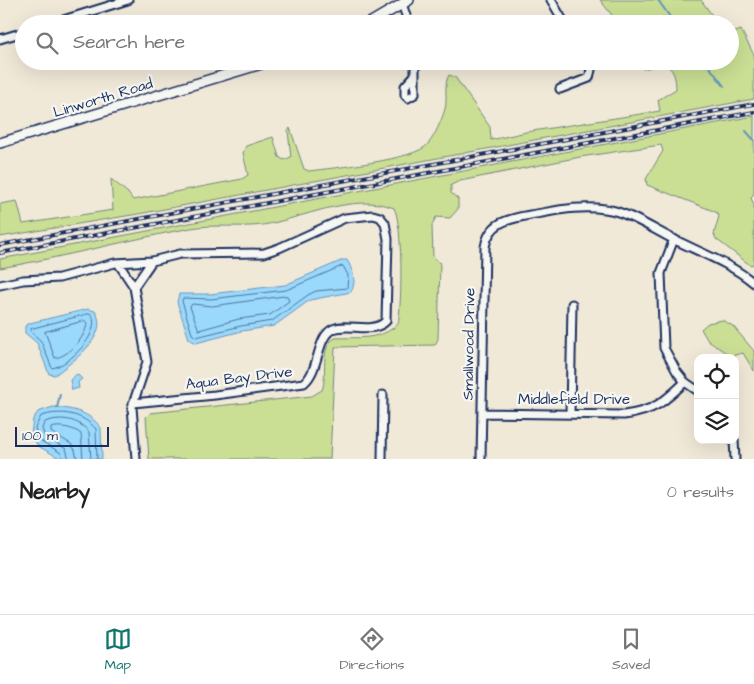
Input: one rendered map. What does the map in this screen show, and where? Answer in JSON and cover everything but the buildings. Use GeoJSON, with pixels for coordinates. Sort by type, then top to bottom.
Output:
{"type":"FeatureCollection","features":[{"type":"Feature","properties":{"kind":"main road"},"geometry":{"type":"LineString","coordinates":[[384,15],[406,2]]}},
{"type":"Feature","properties":{"kind":"main road","name":"Linworth Road"},"geometry":{"type":"LineString","coordinates":[[0,143],[241,70]]}},
{"type":"Feature","properties":{"kind":"street"},"geometry":{"type":"LineString","coordinates":[[79,15],[128,0]]}},
{"type":"Feature","properties":{"kind":"street"},"geometry":{"type":"LineString","coordinates":[[551,0],[560,15]]}},
{"type":"Feature","properties":{"kind":"street"},"geometry":{"type":"LineString","coordinates":[[406,2],[408,15]]}},
{"type":"Feature","properties":{"kind":"street"},"geometry":{"type":"LineString","coordinates":[[0,39],[15,35]]}},
{"type":"Feature","properties":{"kind":"street"},"geometry":{"type":"LineString","coordinates":[[415,70],[415,74]]}},
{"type":"Feature","properties":{"kind":"street"},"geometry":{"type":"LineString","coordinates":[[560,89],[588,78],[591,74],[589,70]]}},
{"type":"Feature","properties":{"kind":"street","name":"Smallwood Drive"},"geometry":{"type":"LineString","coordinates":[[481,459],[485,247],[490,230],[508,219],[567,208],[594,207],[621,214],[674,239]]}},
{"type":"Feature","properties":{"kind":"street","name":"Aqua Bay Drive"},"geometry":{"type":"LineString","coordinates":[[133,403],[215,395],[304,383],[313,373],[324,340],[332,329],[374,327],[383,324],[386,318],[388,239],[385,224],[380,217],[366,215],[345,218],[264,253],[180,254],[152,261]]}},
{"type":"Feature","properties":{"kind":"street"},"geometry":{"type":"LineString","coordinates":[[694,388],[685,382],[669,360],[664,348],[662,334],[661,273],[674,239],[716,259],[744,275],[754,284]]}},
{"type":"Feature","properties":{"kind":"street"},"geometry":{"type":"LineString","coordinates":[[0,285],[23,280],[59,278],[118,263],[152,261]]}},
{"type":"Feature","properties":{"kind":"street"},"geometry":{"type":"LineString","coordinates":[[134,287],[152,261]]}},
{"type":"Feature","properties":{"kind":"street"},"geometry":{"type":"LineString","coordinates":[[118,263],[134,287],[147,362],[133,403],[136,459]]}},
{"type":"Feature","properties":{"kind":"street"},"geometry":{"type":"LineString","coordinates":[[570,414],[572,304]]}},
{"type":"Feature","properties":{"kind":"street","name":"Middlefield Drive"},"geometry":{"type":"LineString","coordinates":[[482,413],[624,415],[646,411],[666,401],[685,382]]}},
{"type":"Feature","properties":{"kind":"street"},"geometry":{"type":"LineString","coordinates":[[382,459],[383,395]]}},
{"type":"Feature","properties":{"kind":"street"},"geometry":{"type":"LineString","coordinates":[[734,444],[735,459]]}},
{"type":"Feature","properties":{"kind":"green space"},"geometry":{"type":"Polygon","coordinates":[[[600,0],[701,0],[712,15],[612,15],[600,0]]]}},
{"type":"Feature","properties":{"kind":"green space"},"geometry":{"type":"Polygon","coordinates":[[[741,30],[754,55],[754,99],[138,214],[0,237],[0,204],[17,201],[23,224],[113,210],[111,179],[128,193],[133,200],[242,179],[248,175],[243,153],[246,146],[273,137],[279,157],[284,160],[291,157],[288,131],[290,128],[304,169],[309,171],[408,155],[428,144],[436,132],[445,109],[446,83],[449,75],[455,77],[490,127],[491,140],[526,132],[660,111],[658,100],[676,89],[676,81],[671,70],[739,70],[739,31],[741,30]]]}},
{"type":"Feature","properties":{"kind":"green space"},"geometry":{"type":"Polygon","coordinates":[[[754,116],[754,193],[751,198],[754,205],[754,264],[750,265],[716,239],[714,234],[719,216],[716,212],[647,185],[646,179],[663,151],[661,145],[580,157],[460,181],[451,185],[451,193],[458,199],[458,209],[450,218],[436,217],[432,225],[433,257],[440,263],[438,339],[435,345],[335,347],[330,459],[149,459],[146,417],[150,413],[312,396],[322,390],[325,354],[330,342],[335,338],[376,336],[398,324],[401,283],[400,247],[397,217],[394,208],[362,203],[328,208],[263,225],[191,228],[0,268],[0,259],[754,116]]]}},
{"type":"Feature","properties":{"kind":"green space"},"geometry":{"type":"Polygon","coordinates":[[[722,320],[733,326],[754,351],[754,371],[743,353],[728,354],[708,341],[701,329],[708,323],[722,320]]]}},
{"type":"Feature","properties":{"kind":"water"},"geometry":{"type":"Polygon","coordinates":[[[347,260],[354,276],[351,292],[310,300],[274,326],[242,331],[196,343],[189,339],[177,302],[179,294],[210,294],[285,285],[347,260]]]}},
{"type":"Feature","properties":{"kind":"water"},"geometry":{"type":"Polygon","coordinates":[[[88,309],[95,311],[99,320],[98,330],[94,339],[70,364],[55,375],[49,374],[37,343],[25,333],[25,326],[30,323],[88,309]]]}},
{"type":"Feature","properties":{"kind":"water"},"geometry":{"type":"Polygon","coordinates":[[[77,374],[82,379],[78,382],[79,388],[72,390],[70,380],[77,374]]]}},
{"type":"Feature","properties":{"kind":"water"},"geometry":{"type":"Polygon","coordinates":[[[53,407],[86,414],[96,422],[101,428],[102,459],[61,459],[38,446],[31,435],[33,419],[38,412],[53,407]]]}},
{"type":"Feature","properties":{"kind":"waterway"},"geometry":{"type":"LineString","coordinates":[[658,0],[669,15]]}},
{"type":"Feature","properties":{"kind":"waterway"},"geometry":{"type":"LineString","coordinates":[[712,70],[724,86]]}},
{"type":"Feature","properties":{"kind":"waterway"},"geometry":{"type":"LineString","coordinates":[[746,131],[754,140]]}},
{"type":"Feature","properties":{"kind":"waterway"},"geometry":{"type":"LineString","coordinates":[[57,408],[60,394]]}},
{"type":"Feature","properties":{"kind":"railway"},"geometry":{"type":"LineString","coordinates":[[0,245],[754,104]]}},
{"type":"Feature","properties":{"kind":"railway"},"geometry":{"type":"LineString","coordinates":[[0,253],[754,112]]}}]}
